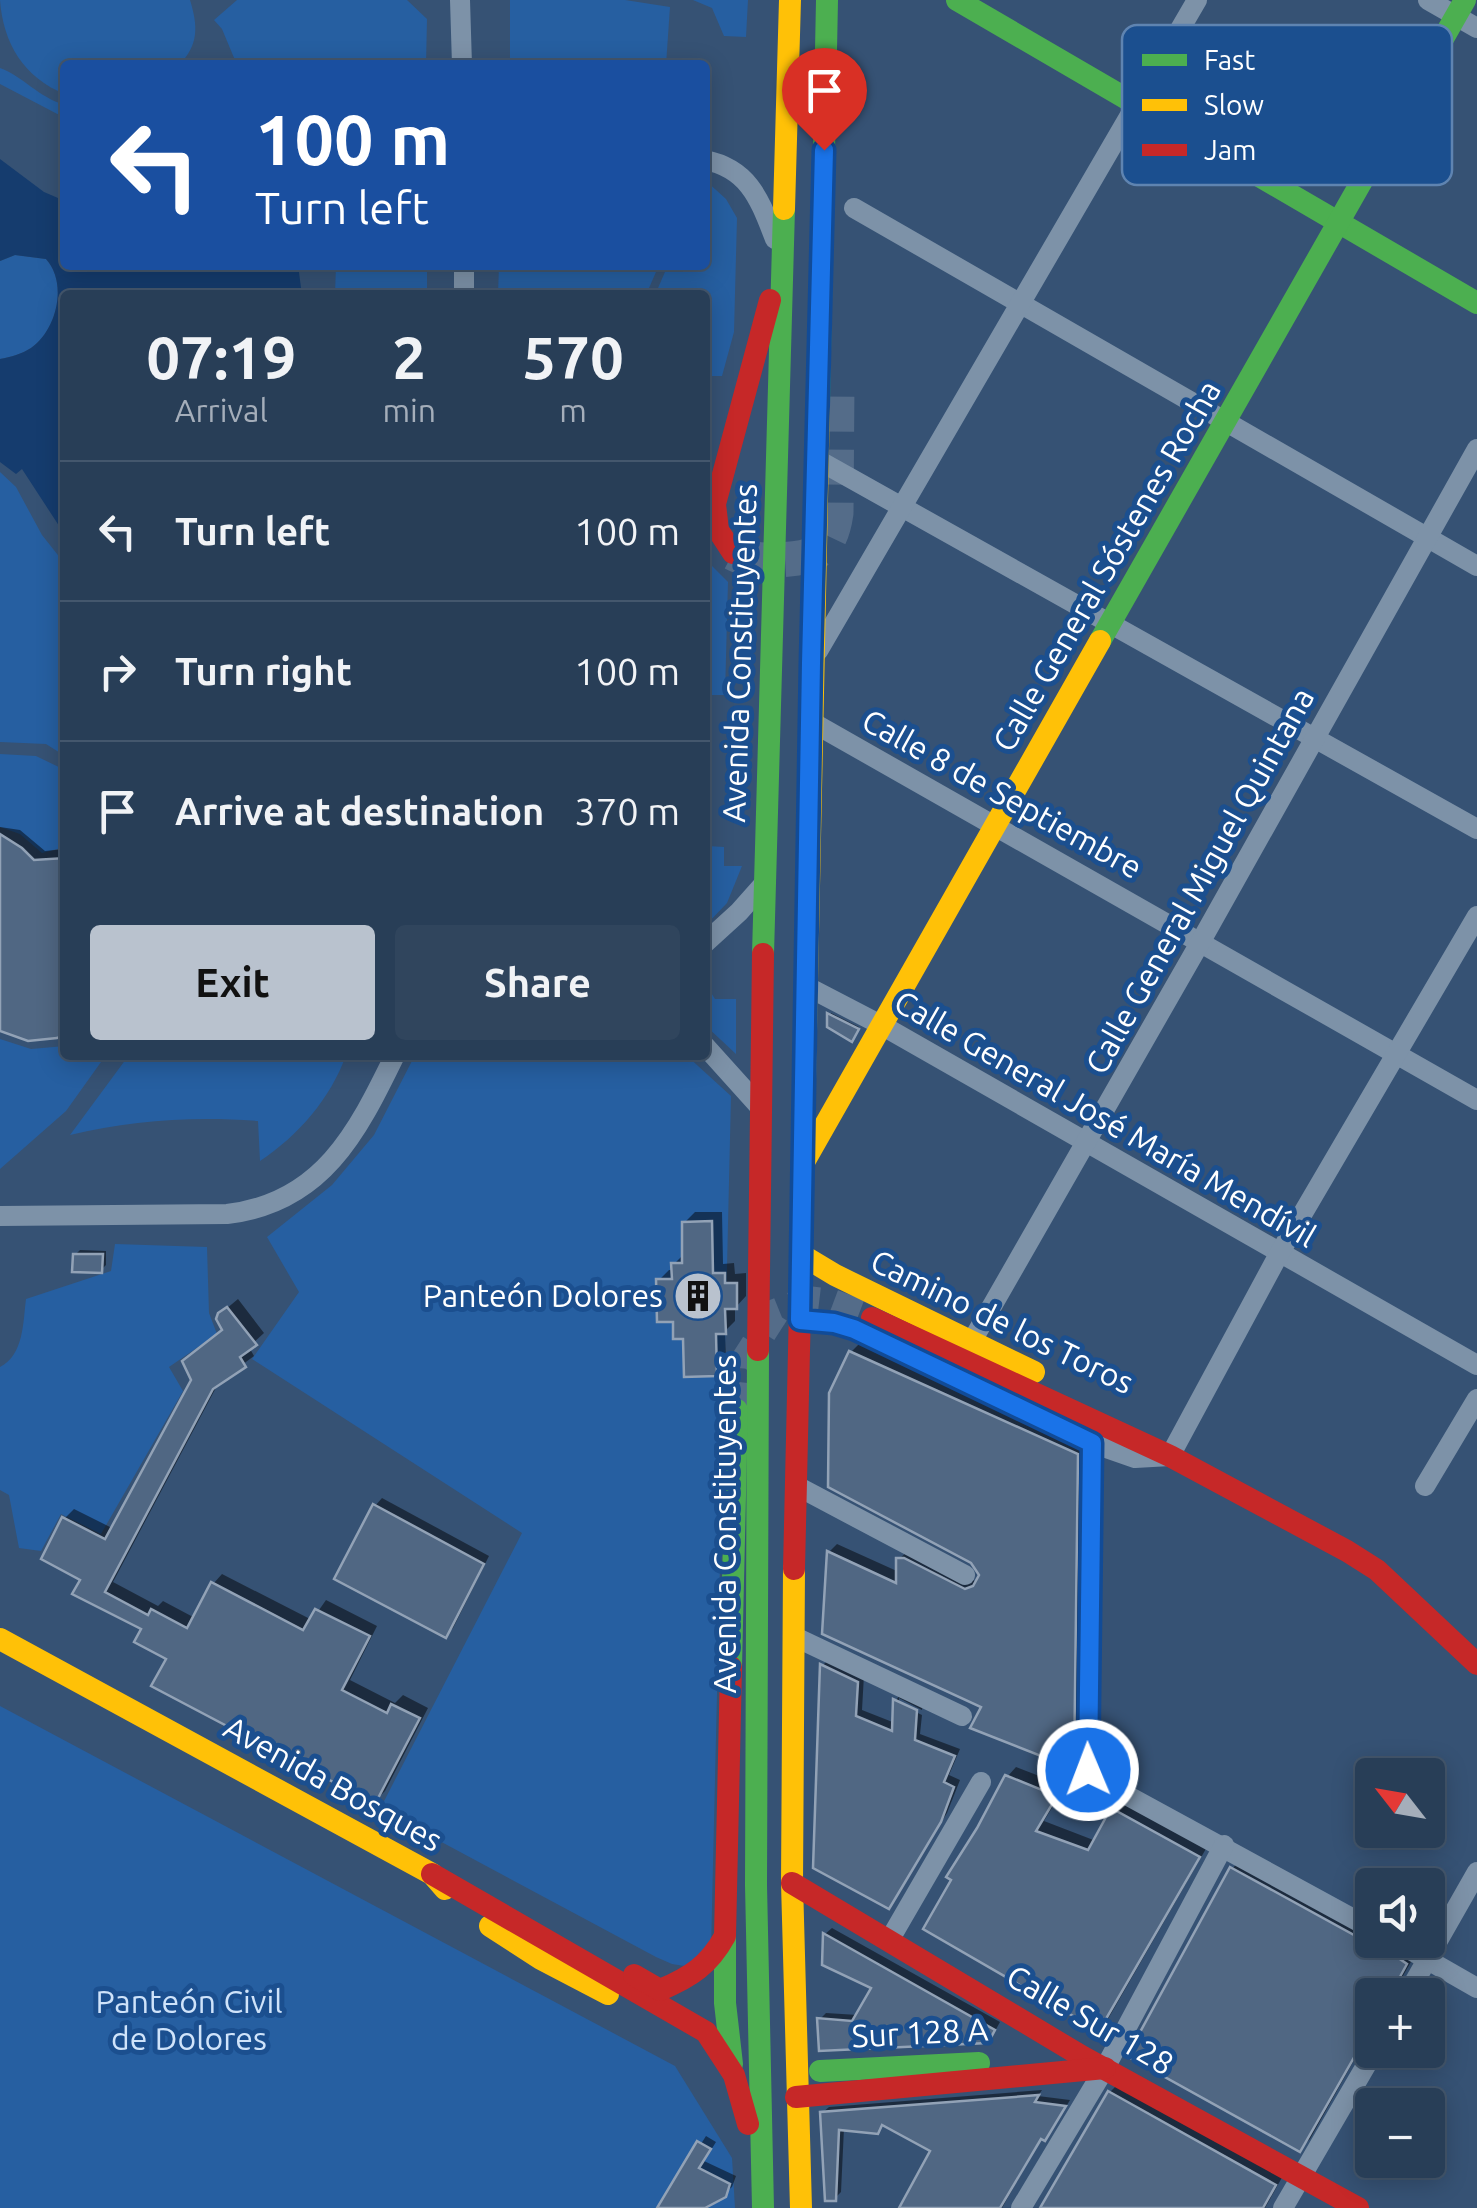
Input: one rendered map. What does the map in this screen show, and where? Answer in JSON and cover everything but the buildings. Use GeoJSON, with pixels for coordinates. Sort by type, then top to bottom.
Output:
{"type":"FeatureCollection","features":[{"type":"Feature","properties":{"kind":"main road","name":"Avenida Constituyentes"},"geometry":{"type":"LineString","coordinates":[[763,2208],[757,1960],[759,1106],[790,0]]}},
{"type":"Feature","properties":{"kind":"main road","name":"Avenida Constituyentes"},"geometry":{"type":"LineString","coordinates":[[800,2208],[792,1883],[793,1636],[827,0]]}},
{"type":"Feature","properties":{"kind":"main road"},"geometry":{"type":"LineString","coordinates":[[958,0],[1122,95]]}},
{"type":"Feature","properties":{"kind":"main road"},"geometry":{"type":"LineString","coordinates":[[826,111],[841,181],[836,384]]}},
{"type":"Feature","properties":{"kind":"main road"},"geometry":{"type":"LineString","coordinates":[[1279,185],[1477,303]]}},
{"type":"Feature","properties":{"kind":"main road","name":"Calle General Sóstenes Rocha"},"geometry":{"type":"LineString","coordinates":[[803,1163],[1361,185]]}},
{"type":"Feature","properties":{"kind":"main road"},"geometry":{"type":"LineString","coordinates":[[733,553],[717,529],[715,504],[783,261]]}},
{"type":"Feature","properties":{"kind":"main road","name":"Camino de los Toros"},"geometry":{"type":"LineString","coordinates":[[800,1254],[1134,1424],[1170,1456]]}},
{"type":"Feature","properties":{"kind":"main road","name":"Camino de los Toros"},"geometry":{"type":"LineString","coordinates":[[872,1318],[1170,1456],[1376,1570],[1477,1664]]}},
{"type":"Feature","properties":{"kind":"main road"},"geometry":{"type":"LineString","coordinates":[[737,1410],[725,2003],[734,2075],[761,2169]]}},
{"type":"Feature","properties":{"kind":"main road","name":"Avenida Bosques"},"geometry":{"type":"LineString","coordinates":[[0,1639],[432,1874],[465,1910],[541,1959],[675,2031]]}},
{"type":"Feature","properties":{"kind":"main road"},"geometry":{"type":"LineString","coordinates":[[432,1874],[473,1887],[515,1907],[697,2008],[716,2008],[725,2003],[746,1980],[757,1960]]}},
{"type":"Feature","properties":{"kind":"main road"},"geometry":{"type":"LineString","coordinates":[[432,1874],[695,2024],[721,2051],[734,2075]]}},
{"type":"Feature","properties":{"kind":"main road","name":"Calle Sur 128"},"geometry":{"type":"LineString","coordinates":[[792,1883],[1084,2057],[1358,2208]]}},
{"type":"Feature","properties":{"kind":"main road"},"geometry":{"type":"LineString","coordinates":[[660,1990],[705,1970],[726,1936]]}},
{"type":"Feature","properties":{"kind":"main road","name":"Sur 128 A"},"geometry":{"type":"LineString","coordinates":[[820,2071],[1084,2057]]}},
{"type":"Feature","properties":{"kind":"main road"},"geometry":{"type":"LineString","coordinates":[[796,2098],[1105,2068]]}},
{"type":"Feature","properties":{"kind":"street"},"geometry":{"type":"LineString","coordinates":[[460,0],[462,60]]}},
{"type":"Feature","properties":{"kind":"street"},"geometry":{"type":"LineString","coordinates":[[1183,25],[1197,0]]}},
{"type":"Feature","properties":{"kind":"street"},"geometry":{"type":"LineString","coordinates":[[1428,0],[1461,8],[1477,28]]}},
{"type":"Feature","properties":{"kind":"street"},"geometry":{"type":"LineString","coordinates":[[811,663],[1122,131]]}},
{"type":"Feature","properties":{"kind":"street"},"geometry":{"type":"LineString","coordinates":[[710,161],[727,166],[748,181],[761,202],[783,261]]}},
{"type":"Feature","properties":{"kind":"street"},"geometry":{"type":"LineString","coordinates":[[854,208],[1477,566]]}},
{"type":"Feature","properties":{"kind":"street","name":"Calle General Miguel Quintana"},"geometry":{"type":"LineString","coordinates":[[972,1341],[1202,941],[1477,449]]}},
{"type":"Feature","properties":{"kind":"street"},"geometry":{"type":"LineString","coordinates":[[818,460],[1477,828]]}},
{"type":"Feature","properties":{"kind":"street","name":"Calle 8 de Septiembre"},"geometry":{"type":"LineString","coordinates":[[810,720],[1477,1100]]}},
{"type":"Feature","properties":{"kind":"street"},"geometry":{"type":"LineString","coordinates":[[710,938],[764,883]]}},
{"type":"Feature","properties":{"kind":"street"},"geometry":{"type":"LineString","coordinates":[[800,1320],[854,1329],[1092,1443],[1135,1458],[1170,1456],[1279,1254],[1477,916]]}},
{"type":"Feature","properties":{"kind":"street","name":"Calle General José María Mendívil"},"geometry":{"type":"LineString","coordinates":[[806,986],[883,1026],[1477,1365]]}},
{"type":"Feature","properties":{"kind":"street"},"geometry":{"type":"LineString","coordinates":[[710,1052],[759,1106]]}},
{"type":"Feature","properties":{"kind":"street"},"geometry":{"type":"LineString","coordinates":[[0,1216],[227,1214],[270,1204],[300,1189],[342,1150],[392,1060]]}},
{"type":"Feature","properties":{"kind":"street"},"geometry":{"type":"LineString","coordinates":[[1425,1486],[1477,1398]]}},
{"type":"Feature","properties":{"kind":"street"},"geometry":{"type":"LineString","coordinates":[[1092,1443],[1088,1770],[1096,1780],[1355,1919]]}},
{"type":"Feature","properties":{"kind":"street"},"geometry":{"type":"LineString","coordinates":[[795,1485],[965,1574]]}},
{"type":"Feature","properties":{"kind":"street"},"geometry":{"type":"LineString","coordinates":[[793,1636],[962,1716]]}},
{"type":"Feature","properties":{"kind":"street"},"geometry":{"type":"LineString","coordinates":[[890,1939],[981,1782]]}},
{"type":"Feature","properties":{"kind":"street"},"geometry":{"type":"LineString","coordinates":[[1020,2208],[1105,2068],[1224,1846]]}},
{"type":"Feature","properties":{"kind":"street"},"geometry":{"type":"LineString","coordinates":[[1417,1978],[1477,1872]]}},
{"type":"Feature","properties":{"kind":"street"},"geometry":{"type":"LineString","coordinates":[[1424,1958],[1477,1988]]}},
{"type":"Feature","properties":{"kind":"street"},"geometry":{"type":"LineString","coordinates":[[1283,2208],[1365,2068]]}},
{"type":"Feature","properties":{"kind":"green space"},"geometry":{"type":"Polygon","coordinates":[[[0,0],[190,0],[195,35],[183,60],[60,60],[60,92],[27,69],[11,44],[0,0]]]}},
{"type":"Feature","properties":{"kind":"green space"},"geometry":{"type":"Polygon","coordinates":[[[237,0],[407,0],[427,19],[426,60],[235,60],[214,20],[237,0]]]}},
{"type":"Feature","properties":{"kind":"green space"},"geometry":{"type":"Polygon","coordinates":[[[510,0],[625,0],[670,7],[666,60],[510,60],[510,0]]]}},
{"type":"Feature","properties":{"kind":"green space"},"geometry":{"type":"Polygon","coordinates":[[[693,0],[748,0],[746,37],[724,36],[712,8],[693,0]]]}},
{"type":"Feature","properties":{"kind":"green space"},"geometry":{"type":"Polygon","coordinates":[[[0,68],[60,103],[60,115],[0,84],[0,68]]]}},
{"type":"Feature","properties":{"kind":"green space"},"geometry":{"type":"Polygon","coordinates":[[[710,185],[726,199],[737,218],[734,332],[722,376],[710,376],[710,290],[657,290],[666,270],[710,270],[710,185]]]}},
{"type":"Feature","properties":{"kind":"green space"},"geometry":{"type":"Polygon","coordinates":[[[15,255],[46,259],[57,280],[58,293],[53,318],[40,340],[24,352],[0,359],[0,261],[15,255]]]}},
{"type":"Feature","properties":{"kind":"green space"},"geometry":{"type":"Polygon","coordinates":[[[336,270],[427,270],[427,290],[335,290],[336,270]]]}},
{"type":"Feature","properties":{"kind":"green space"},"geometry":{"type":"Polygon","coordinates":[[[499,270],[657,270],[648,290],[498,290],[499,270]]]}},
{"type":"Feature","properties":{"kind":"green space"},"geometry":{"type":"Polygon","coordinates":[[[0,472],[16,487],[42,535],[60,558],[60,753],[46,744],[0,742],[0,472]]]}},
{"type":"Feature","properties":{"kind":"green space"},"geometry":{"type":"Polygon","coordinates":[[[710,564],[728,582],[725,695],[710,695],[710,564]]]}},
{"type":"Feature","properties":{"kind":"green space"},"geometry":{"type":"Polygon","coordinates":[[[0,754],[36,756],[60,768],[60,848],[42,853],[20,834],[0,827],[0,754]]]}},
{"type":"Feature","properties":{"kind":"green space"},"geometry":{"type":"Polygon","coordinates":[[[710,846],[724,847],[724,866],[742,866],[727,903],[710,921],[710,846]]]}},
{"type":"Feature","properties":{"kind":"green space"},"geometry":{"type":"Polygon","coordinates":[[[710,991],[715,999],[736,999],[736,1054],[710,1030],[710,991]]]}},
{"type":"Feature","properties":{"kind":"green space"},"geometry":{"type":"Polygon","coordinates":[[[0,1039],[31,1049],[60,1046],[60,1060],[102,1060],[66,1111],[0,1169],[0,1039]]]}},
{"type":"Feature","properties":{"kind":"green space"},"geometry":{"type":"Polygon","coordinates":[[[125,1060],[344,1060],[312,1115],[260,1161],[258,1121],[163,1120],[70,1135],[125,1060]]]}},
{"type":"Feature","properties":{"kind":"green space"},"geometry":{"type":"Polygon","coordinates":[[[412,1060],[691,1060],[731,1096],[711,1950],[691,1967],[656,1957],[380,1809],[522,1533],[252,1359],[299,1292],[267,1237],[332,1185],[374,1135],[412,1060]]]}},
{"type":"Feature","properties":{"kind":"green space"},"geometry":{"type":"Polygon","coordinates":[[[115,1244],[207,1247],[209,1313],[217,1334],[169,1367],[183,1391],[101,1534],[61,1514],[41,1551],[19,1548],[9,1495],[0,1490],[0,1367],[18,1346],[26,1299],[111,1271],[115,1244]]]}},
{"type":"Feature","properties":{"kind":"green space","name":"Panteón Civil de Dolores"},"geometry":{"type":"Polygon","coordinates":[[[0,1706],[675,2066],[732,2158],[735,2208],[0,2208],[0,1706]]]}},
{"type":"Feature","properties":{"kind":"shaded area"},"geometry":{"type":"Polygon","coordinates":[[[0,159],[44,192],[60,199],[60,270],[299,270],[301,290],[60,290],[60,527],[22,469],[16,474],[0,462],[0,359],[24,352],[40,340],[53,318],[57,280],[46,259],[15,255],[0,261],[0,159]]]}},
{"type":"Feature","properties":{"kind":"tunnel"},"geometry":{"type":"LineString","coordinates":[[733,553],[757,560],[798,558],[816,552],[829,538],[836,513],[837,384]]}},
{"type":"Feature","properties":{"kind":"tunnel"},"geometry":{"type":"LineString","coordinates":[[737,1410],[741,1366],[775,1313],[807,1300],[832,1303],[872,1318]]}},
{"type":"Feature","properties":{"kind":"traffic: fast"},"geometry":{"type":"LineString","coordinates":[[819,403],[827,0]]}},
{"type":"Feature","properties":{"kind":"traffic: fast"},"geometry":{"type":"LineString","coordinates":[[957,0],[1122,96]]}},
{"type":"Feature","properties":{"kind":"traffic: fast"},"geometry":{"type":"LineString","coordinates":[[1451,25],[1465,0]]}},
{"type":"Feature","properties":{"kind":"traffic: fast"},"geometry":{"type":"LineString","coordinates":[[1274,185],[1477,303]]}},
{"type":"Feature","properties":{"kind":"traffic: fast"},"geometry":{"type":"LineString","coordinates":[[1100,641],[1360,185]]}},
{"type":"Feature","properties":{"kind":"traffic: fast"},"geometry":{"type":"LineString","coordinates":[[763,954],[784,209]]}},
{"type":"Feature","properties":{"kind":"traffic: fast"},"geometry":{"type":"LineString","coordinates":[[758,1350],[756,1885],[763,2208]]}},
{"type":"Feature","properties":{"kind":"traffic: fast"},"geometry":{"type":"LineString","coordinates":[[731,1667],[737,1410]]}},
{"type":"Feature","properties":{"kind":"traffic: fast"},"geometry":{"type":"LineString","coordinates":[[725,1936],[725,2003],[732,2064]]}},
{"type":"Feature","properties":{"kind":"traffic: fast"},"geometry":{"type":"LineString","coordinates":[[820,2071],[979,2063]]}},
{"type":"Feature","properties":{"kind":"traffic: slow"},"geometry":{"type":"LineString","coordinates":[[784,209],[790,0]]}},
{"type":"Feature","properties":{"kind":"traffic: slow"},"geometry":{"type":"LineString","coordinates":[[803,1176],[819,403]]}},
{"type":"Feature","properties":{"kind":"traffic: slow"},"geometry":{"type":"LineString","coordinates":[[804,1162],[1100,641]]}},
{"type":"Feature","properties":{"kind":"traffic: slow"},"geometry":{"type":"LineString","coordinates":[[800,1254],[1034,1372]]}},
{"type":"Feature","properties":{"kind":"traffic: slow"},"geometry":{"type":"LineString","coordinates":[[794,1569],[792,1883],[801,2208]]}},
{"type":"Feature","properties":{"kind":"traffic: slow"},"geometry":{"type":"LineString","coordinates":[[0,1639],[432,1874],[445,1889]]}},
{"type":"Feature","properties":{"kind":"traffic: slow"},"geometry":{"type":"LineString","coordinates":[[490,1926],[541,1959],[608,1994]]}},
{"type":"Feature","properties":{"kind":"traffic: jam"},"geometry":{"type":"LineString","coordinates":[[733,553],[718,530],[715,504],[770,300]]}},
{"type":"Feature","properties":{"kind":"traffic: jam"},"geometry":{"type":"LineString","coordinates":[[758,1350],[763,954]]}},
{"type":"Feature","properties":{"kind":"traffic: jam"},"geometry":{"type":"LineString","coordinates":[[794,1569],[803,1176]]}},
{"type":"Feature","properties":{"kind":"traffic: jam"},"geometry":{"type":"LineString","coordinates":[[872,1318],[1170,1456],[1347,1551],[1377,1570],[1477,1664]]}},
{"type":"Feature","properties":{"kind":"traffic: jam"},"geometry":{"type":"LineString","coordinates":[[634,1975],[660,1990],[698,1969],[725,1936],[731,1667]]}},
{"type":"Feature","properties":{"kind":"traffic: jam"},"geometry":{"type":"LineString","coordinates":[[432,1874],[706,2032],[734,2075],[748,2124]]}},
{"type":"Feature","properties":{"kind":"traffic: jam"},"geometry":{"type":"LineString","coordinates":[[792,1883],[1083,2057],[1358,2208]]}},
{"type":"Feature","properties":{"kind":"traffic: jam"},"geometry":{"type":"LineString","coordinates":[[796,2097],[1105,2068]]}},
{"type":"Feature","properties":{"kind":"place","name":"Panteón Dolores"},"geometry":{"type":"Point","coordinates":[698,1296]}},
{"type":"Feature","properties":{"kind":"route"},"geometry":{"type":"LineString","coordinates":[[824,150],[800,1320],[854,1329],[1092,1443],[1088,1770]]}}]}
